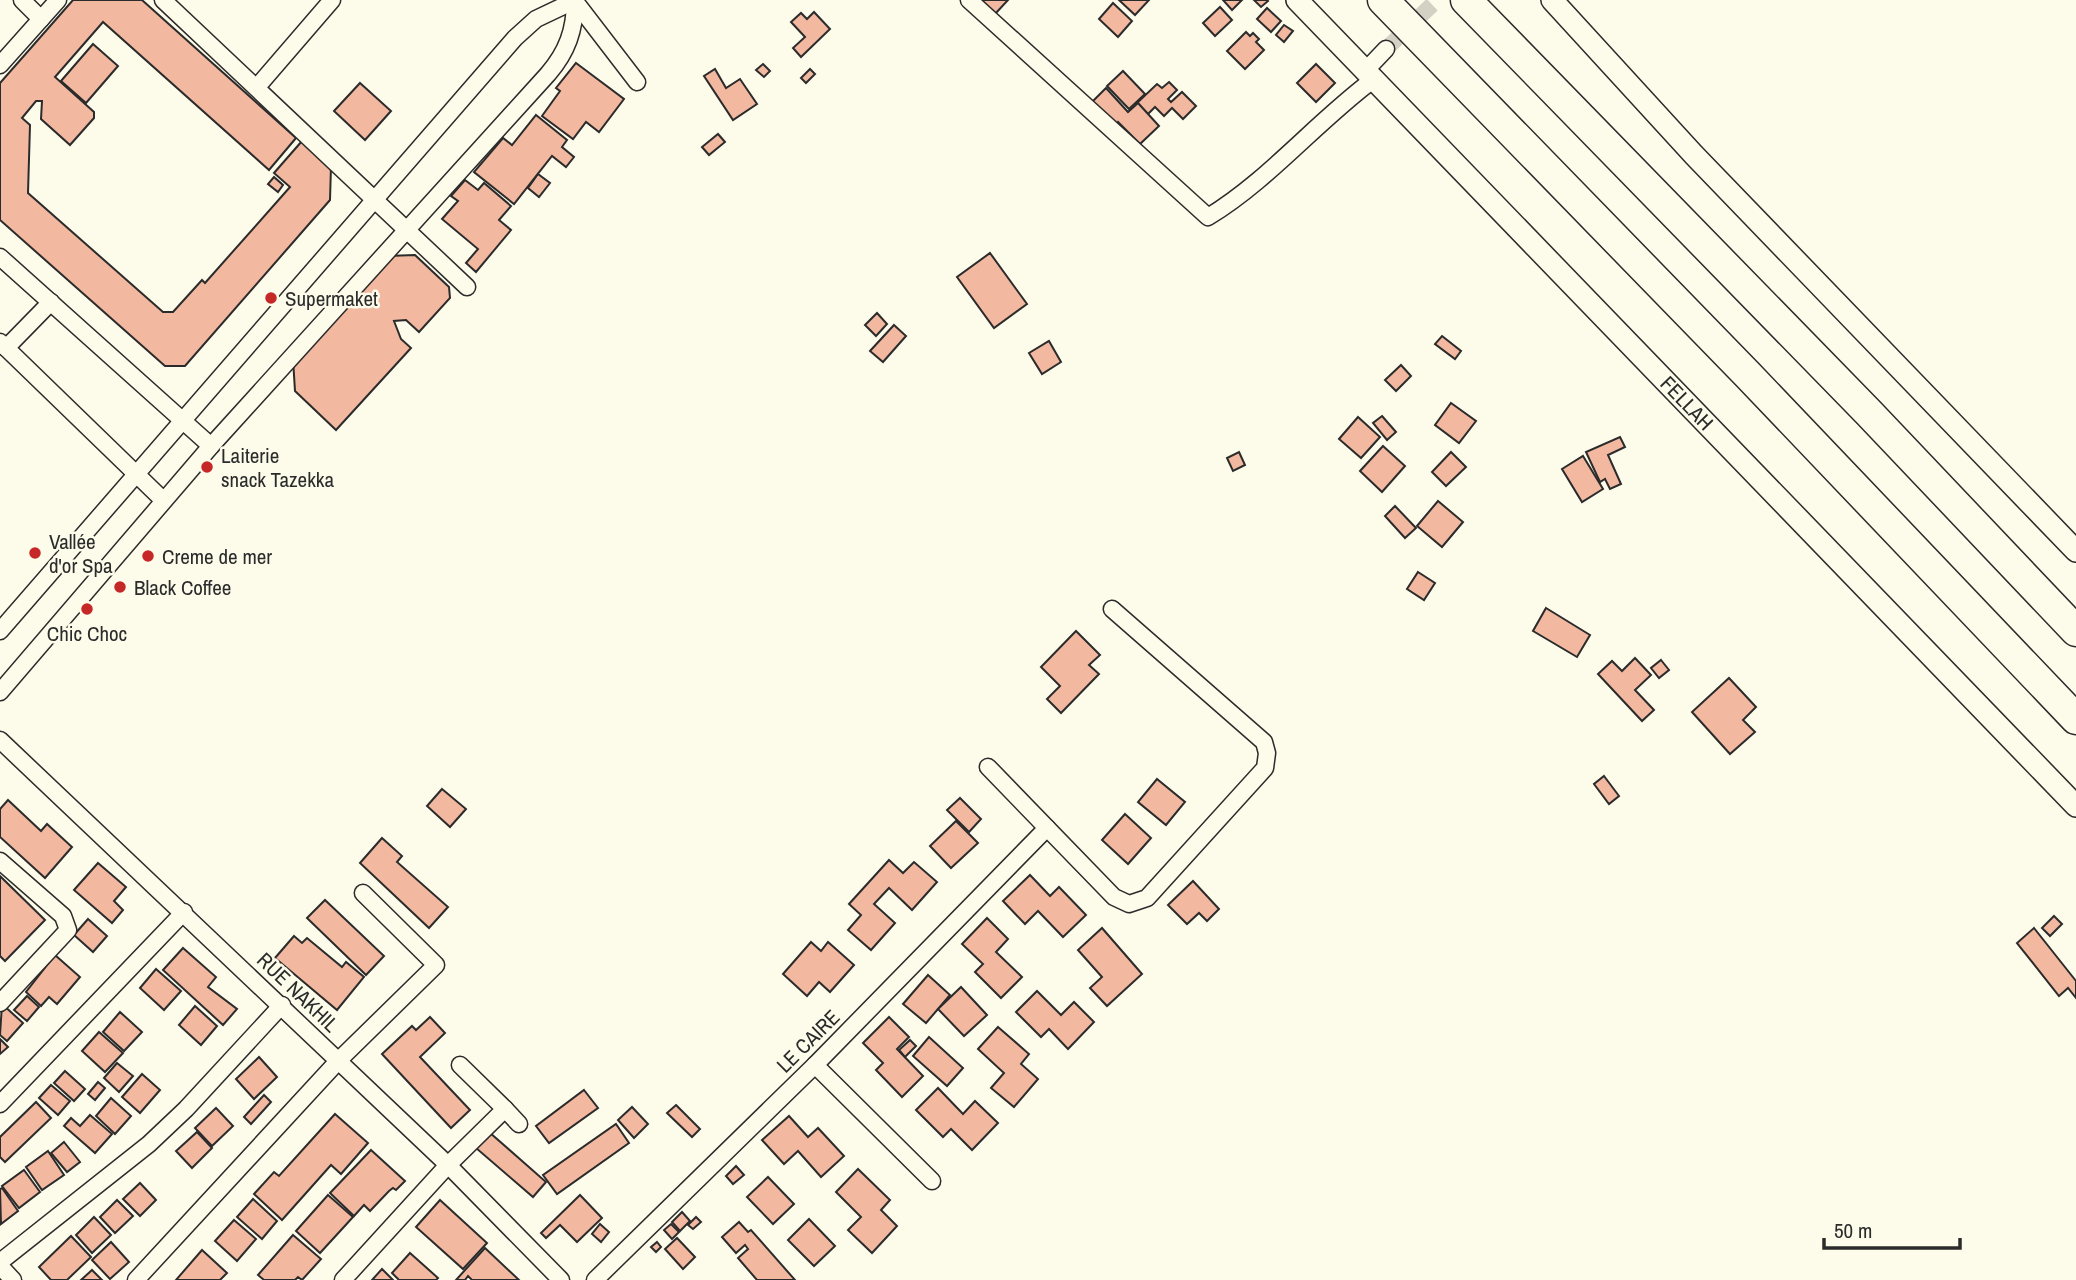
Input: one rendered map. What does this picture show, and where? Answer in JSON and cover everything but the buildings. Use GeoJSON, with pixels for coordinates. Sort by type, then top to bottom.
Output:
{"type":"FeatureCollection","features":[{"type":"Feature","properties":{"kind":"highway"},"geometry":{"type":"LineString","coordinates":[[1383,0],[1748,375],[2076,719]]}},
{"type":"Feature","properties":{"kind":"highway"},"geometry":{"type":"LineString","coordinates":[[1466,0],[1869,413],[2076,631]]}},
{"type":"Feature","properties":{"kind":"street"},"geometry":{"type":"LineString","coordinates":[[22,0],[41,19]]}},
{"type":"Feature","properties":{"kind":"street"},"geometry":{"type":"LineString","coordinates":[[0,65],[58,0]]}},
{"type":"Feature","properties":{"kind":"street"},"geometry":{"type":"LineString","coordinates":[[163,0],[467,287]]}},
{"type":"Feature","properties":{"kind":"street"},"geometry":{"type":"LineString","coordinates":[[257,87],[332,0]]}},
{"type":"Feature","properties":{"kind":"street"},"geometry":{"type":"LineString","coordinates":[[575,0],[637,82]]}},
{"type":"Feature","properties":{"kind":"street"},"geometry":{"type":"LineString","coordinates":[[0,631],[180,420],[525,28],[548,11],[575,0]]}},
{"type":"Feature","properties":{"kind":"street"},"geometry":{"type":"LineString","coordinates":[[0,692],[110,567],[163,500],[558,61],[572,33],[575,0]]}},
{"type":"Feature","properties":{"kind":"street"},"geometry":{"type":"LineString","coordinates":[[969,0],[1208,217],[1249,188],[1328,116],[1370,74],[1386,49]]}},
{"type":"Feature","properties":{"kind":"street","name":"FELLAH"},"geometry":{"type":"LineString","coordinates":[[1297,0],[2076,806]]}},
{"type":"Feature","properties":{"kind":"street"},"geometry":{"type":"LineString","coordinates":[[1552,0],[1693,155],[2076,551]]}},
{"type":"Feature","properties":{"kind":"street"},"geometry":{"type":"LineString","coordinates":[[0,257],[211,446]]}},
{"type":"Feature","properties":{"kind":"street"},"geometry":{"type":"LineString","coordinates":[[51,302],[3,345],[163,500]]}},
{"type":"Feature","properties":{"kind":"street"},"geometry":{"type":"LineString","coordinates":[[988,767],[1114,897],[1129,904],[1147,898],[1265,768],[1267,753],[1264,742],[1112,609]]}},
{"type":"Feature","properties":{"kind":"street","name":"RUE NAKHIL"},"geometry":{"type":"LineString","coordinates":[[0,740],[282,1005],[448,1165],[561,1280]]}},
{"type":"Feature","properties":{"kind":"street","name":"LE CAIRE"},"geometry":{"type":"LineString","coordinates":[[594,1280],[814,1065],[1047,828]]}},
{"type":"Feature","properties":{"kind":"street"},"geometry":{"type":"LineString","coordinates":[[0,862],[62,916],[68,930],[0,1003]]}},
{"type":"Feature","properties":{"kind":"street"},"geometry":{"type":"LineString","coordinates":[[136,1280],[339,1060],[436,965],[363,893]]}},
{"type":"Feature","properties":{"kind":"street"},"geometry":{"type":"LineString","coordinates":[[0,1104],[184,912]]}},
{"type":"Feature","properties":{"kind":"street"},"geometry":{"type":"LineString","coordinates":[[13,1280],[0,1264],[149,1144],[186,1109],[282,1005]]}},
{"type":"Feature","properties":{"kind":"street"},"geometry":{"type":"LineString","coordinates":[[460,1065],[519,1124]]}},
{"type":"Feature","properties":{"kind":"street"},"geometry":{"type":"LineString","coordinates":[[814,1065],[932,1181]]}},
{"type":"Feature","properties":{"kind":"street"},"geometry":{"type":"LineString","coordinates":[[343,1280],[448,1165],[505,1109]]}},
{"type":"Feature","properties":{"kind":"tunnel"},"geometry":{"type":"LineString","coordinates":[[1386,49],[1437,0]]}},
{"type":"Feature","properties":{"kind":"place","name":"Supermaket"},"geometry":{"type":"Point","coordinates":[271,298]}},
{"type":"Feature","properties":{"kind":"place","name":"Laiterie snack Tazekka"},"geometry":{"type":"Point","coordinates":[207,467]}},
{"type":"Feature","properties":{"kind":"place","name":"Vallée d'or Spa"},"geometry":{"type":"Point","coordinates":[35,553]}},
{"type":"Feature","properties":{"kind":"place","name":"Creme de mer"},"geometry":{"type":"Point","coordinates":[148,556]}},
{"type":"Feature","properties":{"kind":"place","name":"Black Coffee"},"geometry":{"type":"Point","coordinates":[120,587]}},
{"type":"Feature","properties":{"kind":"place","name":"Chic Choc"},"geometry":{"type":"Point","coordinates":[87,609]}}]}
